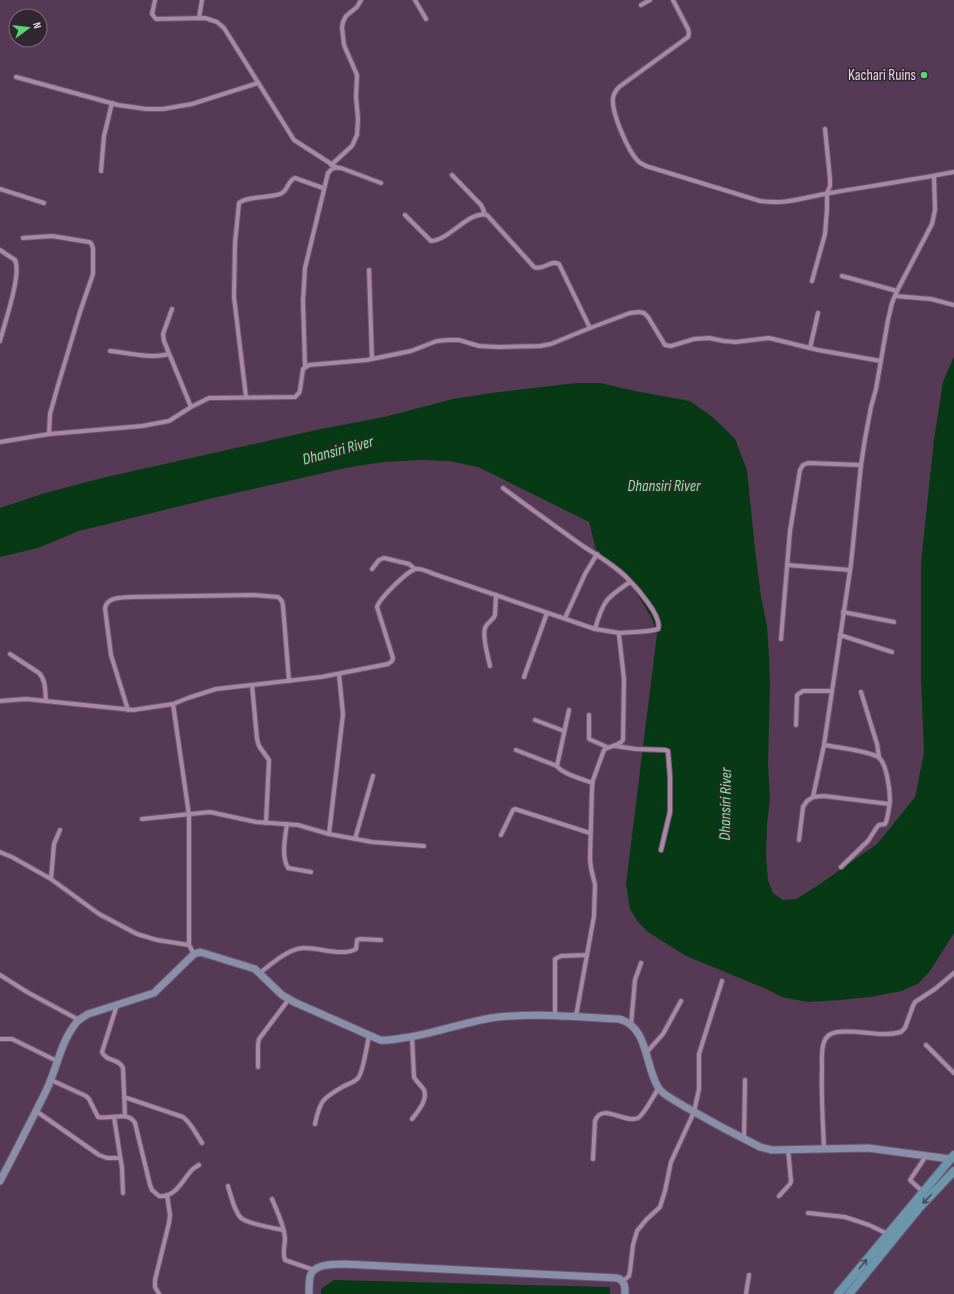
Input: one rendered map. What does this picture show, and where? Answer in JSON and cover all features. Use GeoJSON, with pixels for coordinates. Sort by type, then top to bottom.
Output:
{"type":"FeatureCollection","features":[{"type":"Feature","properties":{"kind":"main road"},"geometry":{"type":"LineString","coordinates":[[838,1294],[952,1157]]}},
{"type":"Feature","properties":{"kind":"main road"},"geometry":{"type":"LineString","coordinates":[[849,1294],[919,1208],[954,1171]]}},
{"type":"Feature","properties":{"kind":"street"},"geometry":{"type":"LineString","coordinates":[[155,0],[152,14],[156,19],[205,18],[217,22],[224,28],[294,140],[331,165],[382,183]]}},
{"type":"Feature","properties":{"kind":"street"},"geometry":{"type":"LineString","coordinates":[[199,18],[202,0]]}},
{"type":"Feature","properties":{"kind":"street"},"geometry":{"type":"LineString","coordinates":[[331,165],[352,146],[357,135],[357,75],[344,45],[342,28],[346,16],[357,7],[361,0]]}},
{"type":"Feature","properties":{"kind":"street"},"geometry":{"type":"LineString","coordinates":[[415,0],[426,19]]}},
{"type":"Feature","properties":{"kind":"street"},"geometry":{"type":"LineString","coordinates":[[641,5],[650,0]]}},
{"type":"Feature","properties":{"kind":"street"},"geometry":{"type":"LineString","coordinates":[[673,0],[688,29],[688,37],[619,87],[614,93],[614,112],[630,150],[639,162],[661,171],[760,201],[773,203],[954,172]]}},
{"type":"Feature","properties":{"kind":"street"},"geometry":{"type":"LineString","coordinates":[[16,77],[112,103],[146,109],[168,108],[204,101],[258,83]]}},
{"type":"Feature","properties":{"kind":"street"},"geometry":{"type":"LineString","coordinates":[[101,171],[104,136],[112,103]]}},
{"type":"Feature","properties":{"kind":"street"},"geometry":{"type":"LineString","coordinates":[[812,280],[825,234],[827,193],[830,186],[825,129]]}},
{"type":"Feature","properties":{"kind":"street"},"geometry":{"type":"LineString","coordinates":[[0,442],[49,434],[142,426],[169,421],[190,406],[209,398],[295,397],[299,393],[302,372],[305,366],[303,301],[305,268],[323,188],[328,173],[331,169],[336,167]]}},
{"type":"Feature","properties":{"kind":"street"},"geometry":{"type":"LineString","coordinates":[[452,175],[481,205],[484,211],[483,214]]}},
{"type":"Feature","properties":{"kind":"street"},"geometry":{"type":"LineString","coordinates":[[813,797],[824,745],[832,692],[850,570],[861,465],[871,407],[876,389],[888,320],[896,294],[932,224],[935,210],[934,176]]}},
{"type":"Feature","properties":{"kind":"street"},"geometry":{"type":"LineString","coordinates":[[246,397],[234,297],[235,243],[239,203],[244,200],[280,194],[285,190],[290,181],[295,178],[323,188]]}},
{"type":"Feature","properties":{"kind":"street"},"geometry":{"type":"LineString","coordinates":[[0,189],[44,203]]}},
{"type":"Feature","properties":{"kind":"street"},"geometry":{"type":"LineString","coordinates":[[406,215],[431,241],[442,238],[476,215],[487,215],[534,267],[541,268],[556,262],[559,264],[590,328]]}},
{"type":"Feature","properties":{"kind":"street"},"geometry":{"type":"LineString","coordinates":[[23,238],[52,236],[89,242],[92,243],[93,248],[93,274],[80,312],[50,414],[49,434]]}},
{"type":"Feature","properties":{"kind":"street"},"geometry":{"type":"LineString","coordinates":[[0,250],[15,260],[17,267],[13,292],[0,341]]}},
{"type":"Feature","properties":{"kind":"street"},"geometry":{"type":"LineString","coordinates":[[369,270],[372,359]]}},
{"type":"Feature","properties":{"kind":"street"},"geometry":{"type":"LineString","coordinates":[[842,276],[896,294],[931,299],[954,305]]}},
{"type":"Feature","properties":{"kind":"street"},"geometry":{"type":"LineString","coordinates":[[172,309],[163,337],[190,406]]}},
{"type":"Feature","properties":{"kind":"street"},"geometry":{"type":"LineString","coordinates":[[305,366],[312,364],[372,359],[410,351],[437,341],[448,340],[459,340],[479,346],[540,346],[551,344],[630,313],[639,312],[644,313],[648,318],[665,345],[671,346],[709,338],[736,342],[769,338],[810,348],[881,361]]}},
{"type":"Feature","properties":{"kind":"street"},"geometry":{"type":"LineString","coordinates":[[810,348],[818,313]]}},
{"type":"Feature","properties":{"kind":"street"},"geometry":{"type":"LineString","coordinates":[[110,351],[152,356],[169,354]]}},
{"type":"Feature","properties":{"kind":"street"},"geometry":{"type":"LineString","coordinates":[[781,639],[790,532],[800,470],[803,465],[808,464],[861,465]]}},
{"type":"Feature","properties":{"kind":"street"},"geometry":{"type":"LineString","coordinates":[[372,569],[379,560],[384,558],[409,564],[415,569],[434,574],[595,629],[620,633],[652,631],[659,628],[660,625],[653,611],[630,582],[607,560],[503,488]]}},
{"type":"Feature","properties":{"kind":"street"},"geometry":{"type":"LineString","coordinates":[[565,618],[585,574],[597,554]]}},
{"type":"Feature","properties":{"kind":"street"},"geometry":{"type":"LineString","coordinates":[[787,565],[850,570]]}},
{"type":"Feature","properties":{"kind":"street"},"geometry":{"type":"LineString","coordinates":[[0,701],[26,699],[137,710],[173,704],[216,689],[339,674],[388,664],[393,658],[377,607],[390,589],[415,569]]}},
{"type":"Feature","properties":{"kind":"street"},"geometry":{"type":"LineString","coordinates":[[595,629],[601,610],[607,600],[614,592],[630,582]]}},
{"type":"Feature","properties":{"kind":"street"},"geometry":{"type":"LineString","coordinates":[[128,710],[110,648],[105,608],[106,604],[110,600],[130,597],[254,595],[278,597],[282,601],[289,681]]}},
{"type":"Feature","properties":{"kind":"street"},"geometry":{"type":"LineString","coordinates":[[490,666],[484,634],[486,626],[494,618],[496,595]]}},
{"type":"Feature","properties":{"kind":"street"},"geometry":{"type":"LineString","coordinates":[[843,612],[894,622]]}},
{"type":"Feature","properties":{"kind":"street"},"geometry":{"type":"LineString","coordinates":[[524,677],[548,613]]}},
{"type":"Feature","properties":{"kind":"street"},"geometry":{"type":"LineString","coordinates":[[589,716],[589,739],[607,747],[620,744],[623,740],[624,679],[619,638],[620,633]]}},
{"type":"Feature","properties":{"kind":"street"},"geometry":{"type":"LineString","coordinates":[[840,635],[892,652]]}},
{"type":"Feature","properties":{"kind":"street"},"geometry":{"type":"LineString","coordinates":[[10,654],[42,676],[44,680],[46,701]]}},
{"type":"Feature","properties":{"kind":"street"},"geometry":{"type":"LineString","coordinates":[[329,834],[343,714],[339,674]]}},
{"type":"Feature","properties":{"kind":"street"},"geometry":{"type":"LineString","coordinates":[[252,685],[257,739],[259,746],[269,760],[266,823]]}},
{"type":"Feature","properties":{"kind":"street"},"geometry":{"type":"LineString","coordinates":[[796,725],[797,694],[803,692],[832,692]]}},
{"type":"Feature","properties":{"kind":"street"},"geometry":{"type":"LineString","coordinates":[[841,867],[865,844],[879,825],[885,824],[889,804],[889,788],[885,768],[879,757],[877,744],[861,692]]}},
{"type":"Feature","properties":{"kind":"street"},"geometry":{"type":"LineString","coordinates":[[173,704],[190,815],[189,945],[194,954]]}},
{"type":"Feature","properties":{"kind":"street"},"geometry":{"type":"LineString","coordinates":[[557,766],[569,710]]}},
{"type":"Feature","properties":{"kind":"street"},"geometry":{"type":"LineString","coordinates":[[535,720],[564,731]]}},
{"type":"Feature","properties":{"kind":"street"},"geometry":{"type":"LineString","coordinates":[[824,745],[859,751],[879,757]]}},
{"type":"Feature","properties":{"kind":"street"},"geometry":{"type":"LineString","coordinates":[[615,746],[629,749],[668,751],[670,812],[661,850]]}},
{"type":"Feature","properties":{"kind":"street"},"geometry":{"type":"LineString","coordinates":[[576,1016],[594,916],[595,880],[590,864],[592,783],[601,754],[607,747]]}},
{"type":"Feature","properties":{"kind":"street"},"geometry":{"type":"LineString","coordinates":[[516,750],[557,766],[564,772],[592,783]]}},
{"type":"Feature","properties":{"kind":"street"},"geometry":{"type":"LineString","coordinates":[[355,839],[373,776]]}},
{"type":"Feature","properties":{"kind":"street"},"geometry":{"type":"LineString","coordinates":[[799,840],[803,806],[813,797],[824,796],[889,804]]}},
{"type":"Feature","properties":{"kind":"street"},"geometry":{"type":"LineString","coordinates":[[501,835],[513,810],[515,809],[590,833]]}},
{"type":"Feature","properties":{"kind":"street"},"geometry":{"type":"LineString","coordinates":[[142,819],[210,812],[266,823],[298,825],[329,834],[372,842],[424,846]]}},
{"type":"Feature","properties":{"kind":"street"},"geometry":{"type":"LineString","coordinates":[[287,824],[284,857],[285,863],[288,868],[311,872]]}},
{"type":"Feature","properties":{"kind":"street"},"geometry":{"type":"LineString","coordinates":[[51,879],[54,844],[60,830]]}},
{"type":"Feature","properties":{"kind":"street"},"geometry":{"type":"LineString","coordinates":[[0,852],[16,859],[51,879],[99,914],[137,934],[157,940],[189,945]]}},
{"type":"Feature","properties":{"kind":"street"},"geometry":{"type":"LineString","coordinates":[[260,973],[281,957],[299,949],[304,948],[331,952],[352,951],[356,949],[357,940],[381,940]]}},
{"type":"Feature","properties":{"kind":"street"},"geometry":{"type":"LineString","coordinates":[[1,1178],[51,1080],[65,1042],[75,1024],[88,1014],[154,993],[194,954],[200,952],[252,968],[260,973],[282,995],[297,1004],[369,1036],[386,1040],[412,1036],[490,1018],[555,1015],[627,1021],[641,1039],[658,1089],[665,1095],[694,1112],[760,1147],[772,1150],[868,1148],[926,1156],[952,1157]]}},
{"type":"Feature","properties":{"kind":"street"},"geometry":{"type":"LineString","coordinates":[[555,1015],[555,959],[561,956],[587,955]]}},
{"type":"Feature","properties":{"kind":"street"},"geometry":{"type":"LineString","coordinates":[[631,1025],[635,980],[641,963]]}},
{"type":"Feature","properties":{"kind":"street"},"geometry":{"type":"LineString","coordinates":[[824,1149],[821,1092],[823,1043],[826,1037],[837,1032],[860,1031],[887,1035],[901,1032],[905,1028],[913,1006],[916,1002],[954,973]]}},
{"type":"Feature","properties":{"kind":"street"},"geometry":{"type":"LineString","coordinates":[[0,975],[27,992],[79,1020]]}},
{"type":"Feature","properties":{"kind":"street"},"geometry":{"type":"LineString","coordinates":[[623,1281],[629,1276],[633,1245],[637,1231],[660,1207],[671,1162],[694,1112],[699,1089],[699,1054],[722,981]]}},
{"type":"Feature","properties":{"kind":"street"},"geometry":{"type":"LineString","coordinates":[[258,1067],[259,1039],[289,999]]}},
{"type":"Feature","properties":{"kind":"street"},"geometry":{"type":"LineString","coordinates":[[646,1053],[663,1034],[681,1001]]}},
{"type":"Feature","properties":{"kind":"street"},"geometry":{"type":"LineString","coordinates":[[117,1005],[102,1052],[105,1057],[119,1062],[123,1068],[125,1116]]}},
{"type":"Feature","properties":{"kind":"street"},"geometry":{"type":"LineString","coordinates":[[315,1124],[322,1100],[358,1078],[361,1072],[369,1036]]}},
{"type":"Feature","properties":{"kind":"street"},"geometry":{"type":"LineString","coordinates":[[412,1036],[414,1077],[424,1092],[425,1098],[412,1119]]}},
{"type":"Feature","properties":{"kind":"street"},"geometry":{"type":"LineString","coordinates":[[0,1039],[12,1039],[57,1061]]}},
{"type":"Feature","properties":{"kind":"street"},"geometry":{"type":"LineString","coordinates":[[926,1045],[954,1073]]}},
{"type":"Feature","properties":{"kind":"street"},"geometry":{"type":"LineString","coordinates":[[51,1080],[86,1096],[98,1117],[106,1118],[129,1116],[132,1119],[152,1190],[159,1196],[167,1196],[178,1188],[191,1171],[199,1165]]}},
{"type":"Feature","properties":{"kind":"street"},"geometry":{"type":"LineString","coordinates":[[744,1138],[745,1080]]}},
{"type":"Feature","properties":{"kind":"street"},"geometry":{"type":"LineString","coordinates":[[593,1159],[596,1118],[604,1112],[623,1118],[639,1118],[658,1089]]}},
{"type":"Feature","properties":{"kind":"street"},"geometry":{"type":"LineString","coordinates":[[124,1096],[182,1117],[192,1126],[202,1143]]}},
{"type":"Feature","properties":{"kind":"street"},"geometry":{"type":"LineString","coordinates":[[36,1111],[99,1155],[107,1158],[120,1158]]}},
{"type":"Feature","properties":{"kind":"street"},"geometry":{"type":"LineString","coordinates":[[114,1117],[122,1168],[123,1193]]}},
{"type":"Feature","properties":{"kind":"street"},"geometry":{"type":"LineString","coordinates":[[778,1196],[790,1184],[791,1181],[788,1149]]}},
{"type":"Feature","properties":{"kind":"street"},"geometry":{"type":"LineString","coordinates":[[923,1192],[910,1180],[926,1156]]}},
{"type":"Feature","properties":{"kind":"street"},"geometry":{"type":"LineString","coordinates":[[228,1186],[241,1218],[247,1221],[283,1230]]}},
{"type":"Feature","properties":{"kind":"street"},"geometry":{"type":"LineString","coordinates":[[159,1294],[155,1287],[155,1280],[169,1223],[170,1215],[167,1196]]}},
{"type":"Feature","properties":{"kind":"street"},"geometry":{"type":"LineString","coordinates":[[272,1199],[285,1239],[283,1256],[285,1260],[314,1270]]}},
{"type":"Feature","properties":{"kind":"street"},"geometry":{"type":"LineString","coordinates":[[808,1213],[845,1217],[869,1225],[888,1234]]}},
{"type":"Feature","properties":{"kind":"street"},"geometry":{"type":"LineString","coordinates":[[309,1294],[310,1276],[314,1270],[323,1265],[344,1264],[553,1274],[617,1278],[623,1281]]}},
{"type":"Feature","properties":{"kind":"street"},"geometry":{"type":"LineString","coordinates":[[746,1294],[749,1275]]}},
{"type":"Feature","properties":{"kind":"street"},"geometry":{"type":"LineString","coordinates":[[623,1281],[625,1294]]}},
{"type":"Feature","properties":{"kind":"water","name":"Dhansiri River"},"geometry":{"type":"Polygon","coordinates":[[[954,356],[954,933],[930,971],[919,983],[902,991],[870,997],[808,1002],[782,997],[764,988],[686,956],[648,932],[638,922],[630,909],[626,884],[657,634],[651,617],[636,592],[607,560],[597,553],[589,522],[478,467],[449,461],[420,460],[384,462],[350,467],[213,498],[79,531],[38,548],[0,557],[0,508],[45,493],[102,478],[316,430],[384,417],[453,399],[491,393],[576,383],[600,383],[690,401],[715,419],[735,439],[747,470],[761,596],[767,626],[769,656],[770,684],[768,765],[770,798],[766,856],[768,880],[773,893],[783,900],[796,899],[877,844],[915,797],[924,753],[921,679],[921,563],[934,439],[943,382],[954,356]]]}},
{"type":"Feature","properties":{"kind":"water"},"geometry":{"type":"Polygon","coordinates":[[[334,1280],[610,1287],[610,1294],[321,1294],[321,1289],[334,1280]]]}},
{"type":"Feature","properties":{"kind":"place","name":"Kachari Ruins"},"geometry":{"type":"Point","coordinates":[924,75]}}]}
